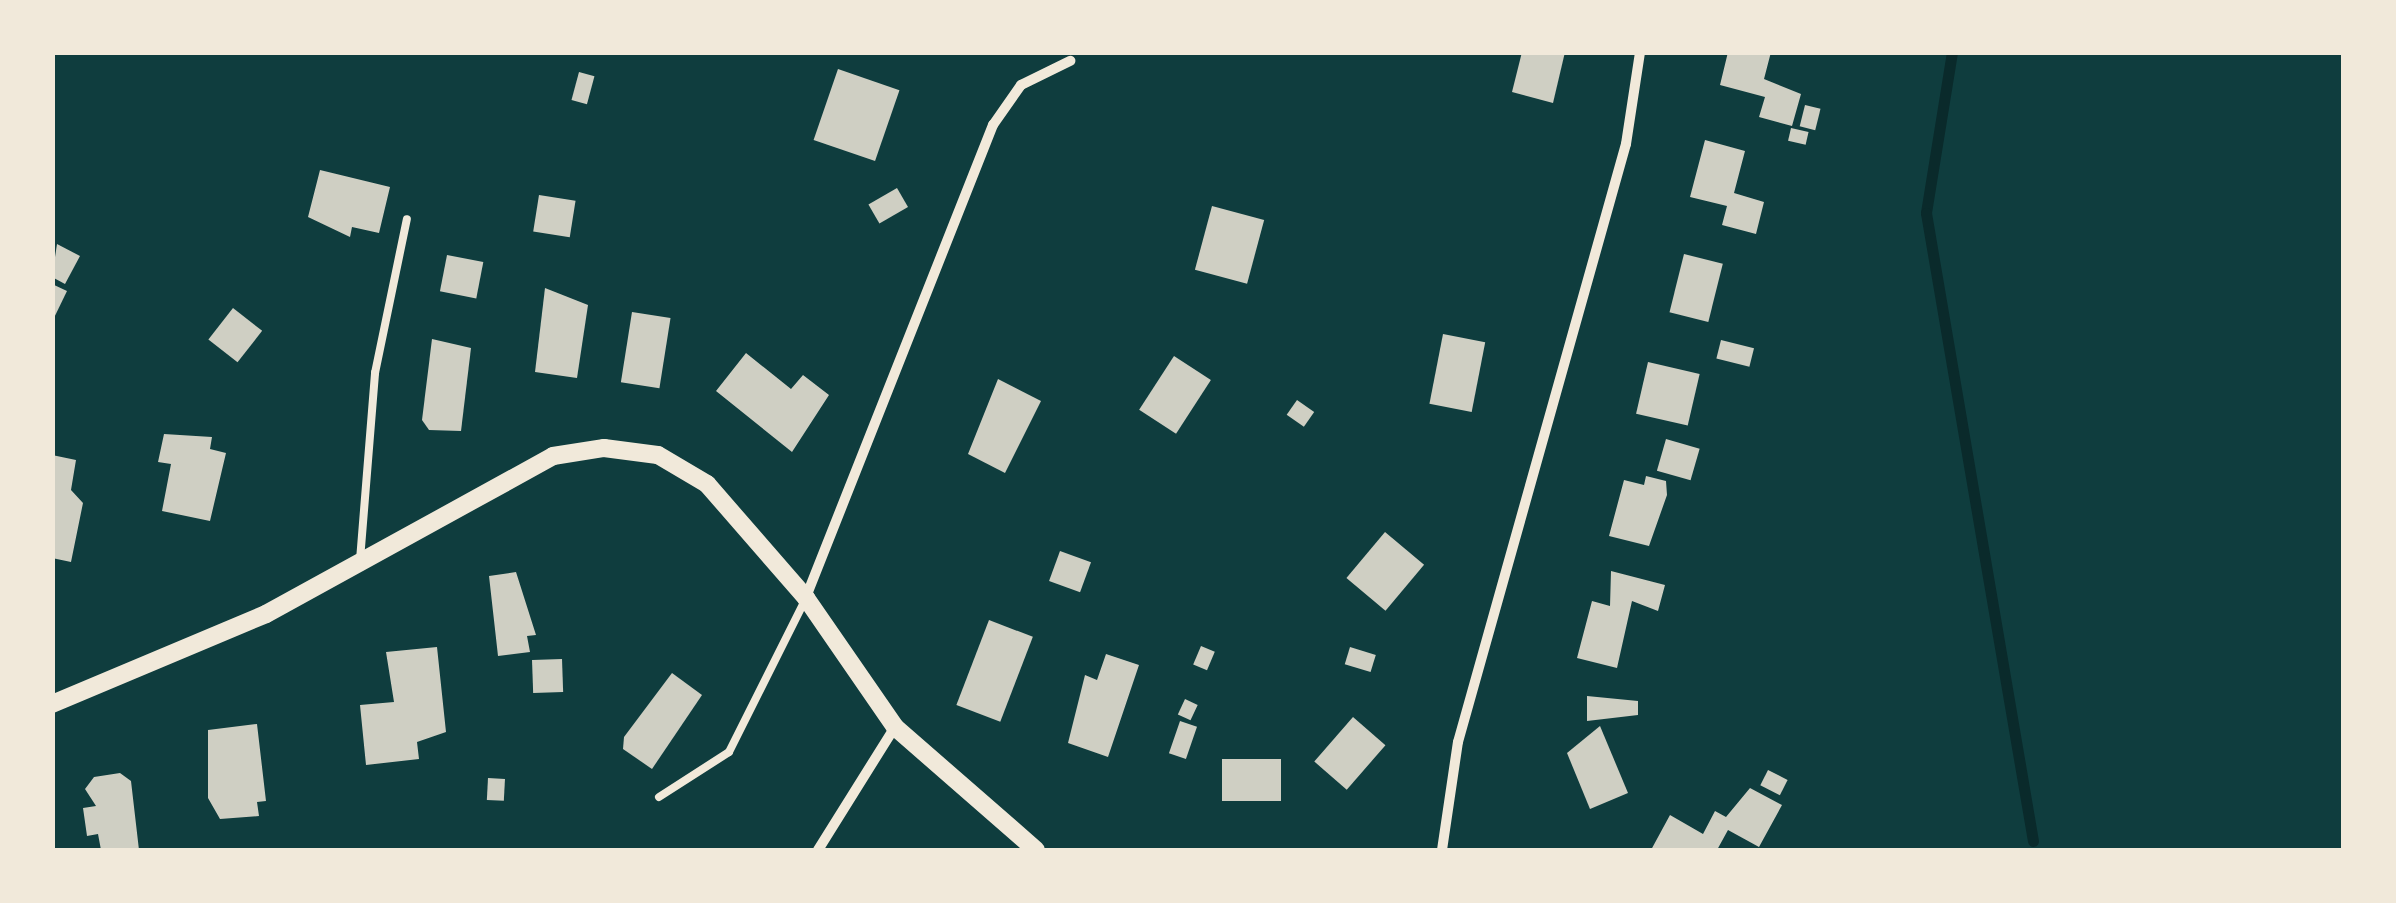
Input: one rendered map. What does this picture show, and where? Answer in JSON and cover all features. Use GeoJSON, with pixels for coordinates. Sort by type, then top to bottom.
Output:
{"type":"FeatureCollection","features":[{"type":"Feature","properties":{"kind":"street"},"geometry":{"type":"LineString","coordinates":[[1442,850],[1458,742],[1626,144],[1640,52]]}},
{"type":"Feature","properties":{"kind":"street"},"geometry":{"type":"LineString","coordinates":[[806,598],[993,125],[1021,85],[1070,62]]}},
{"type":"Feature","properties":{"kind":"street"},"geometry":{"type":"LineString","coordinates":[[52,704],[360,564],[553,456],[604,448],[658,455],[708,484],[806,598],[895,727],[1036,850]]}},
{"type":"Feature","properties":{"kind":"street"},"geometry":{"type":"LineString","coordinates":[[818,850],[895,727]]}},
{"type":"Feature","properties":{"kind":"lane"},"geometry":{"type":"LineString","coordinates":[[360,564],[375,374],[407,218]]}},
{"type":"Feature","properties":{"kind":"lane"},"geometry":{"type":"LineString","coordinates":[[660,797],[729,752],[783,659],[806,598]]}},
{"type":"Feature","properties":{"kind":"building"},"geometry":{"type":"Polygon","coordinates":[[[1522,52],[1565,52],[1553,103],[1512,92],[1522,52]]]}},
{"type":"Feature","properties":{"kind":"building"},"geometry":{"type":"Polygon","coordinates":[[[1728,52],[1771,52],[1764,79],[1801,94],[1792,126],[1759,117],[1765,97],[1720,85],[1728,52]]]}},
{"type":"Feature","properties":{"kind":"building"},"geometry":{"type":"Polygon","coordinates":[[[838,69],[899,90],[875,161],[814,140],[838,69]]]}},
{"type":"Feature","properties":{"kind":"building"},"geometry":{"type":"Polygon","coordinates":[[[579,72],[594,76],[587,104],[571,100],[579,72]]]}},
{"type":"Feature","properties":{"kind":"building"},"geometry":{"type":"Polygon","coordinates":[[[1805,105],[1821,109],[1815,130],[1800,126],[1805,105]]]}},
{"type":"Feature","properties":{"kind":"building"},"geometry":{"type":"Polygon","coordinates":[[[1791,128],[1809,132],[1806,145],[1788,141],[1791,128]]]}},
{"type":"Feature","properties":{"kind":"building"},"geometry":{"type":"Polygon","coordinates":[[[1705,140],[1745,151],[1734,193],[1764,202],[1756,234],[1722,225],[1727,206],[1690,197],[1705,140]]]}},
{"type":"Feature","properties":{"kind":"building"},"geometry":{"type":"Polygon","coordinates":[[[320,170],[390,187],[379,233],[352,227],[350,237],[308,217],[320,170]]]}},
{"type":"Feature","properties":{"kind":"building"},"geometry":{"type":"Polygon","coordinates":[[[897,188],[908,207],[879,224],[868,204],[897,188]]]}},
{"type":"Feature","properties":{"kind":"building"},"geometry":{"type":"Polygon","coordinates":[[[539,195],[576,201],[570,237],[533,232],[539,195]]]}},
{"type":"Feature","properties":{"kind":"building"},"geometry":{"type":"Polygon","coordinates":[[[1212,206],[1264,220],[1247,284],[1195,270],[1212,206]]]}},
{"type":"Feature","properties":{"kind":"building"},"geometry":{"type":"Polygon","coordinates":[[[57,244],[80,256],[65,284],[52,277],[57,244]]]}},
{"type":"Feature","properties":{"kind":"building"},"geometry":{"type":"Polygon","coordinates":[[[1684,254],[1723,264],[1708,322],[1669,312],[1684,254]]]}},
{"type":"Feature","properties":{"kind":"building"},"geometry":{"type":"Polygon","coordinates":[[[447,255],[483,262],[476,298],[440,291],[447,255]]]}},
{"type":"Feature","properties":{"kind":"building"},"geometry":{"type":"Polygon","coordinates":[[[52,284],[67,291],[52,322],[52,284]]]}},
{"type":"Feature","properties":{"kind":"building"},"geometry":{"type":"Polygon","coordinates":[[[545,288],[588,305],[577,378],[535,372],[545,288]]]}},
{"type":"Feature","properties":{"kind":"building"},"geometry":{"type":"Polygon","coordinates":[[[233,308],[262,331],[238,362],[208,340],[233,308]]]}},
{"type":"Feature","properties":{"kind":"building"},"geometry":{"type":"Polygon","coordinates":[[[632,312],[671,318],[659,388],[621,382],[632,312]]]}},
{"type":"Feature","properties":{"kind":"building"},"geometry":{"type":"Polygon","coordinates":[[[1443,334],[1485,342],[1472,412],[1429,404],[1443,334]]]}},
{"type":"Feature","properties":{"kind":"building"},"geometry":{"type":"Polygon","coordinates":[[[432,339],[471,348],[461,431],[429,430],[422,420],[432,339]]]}},
{"type":"Feature","properties":{"kind":"building"},"geometry":{"type":"Polygon","coordinates":[[[1721,340],[1754,348],[1749,367],[1716,358],[1721,340]]]}},
{"type":"Feature","properties":{"kind":"building"},"geometry":{"type":"Polygon","coordinates":[[[746,353],[791,389],[803,375],[829,395],[792,452],[716,391],[746,353]]]}},
{"type":"Feature","properties":{"kind":"building"},"geometry":{"type":"Polygon","coordinates":[[[1174,356],[1211,380],[1176,434],[1139,410],[1174,356]]]}},
{"type":"Feature","properties":{"kind":"building"},"geometry":{"type":"Polygon","coordinates":[[[1648,362],[1700,374],[1688,426],[1636,414],[1648,362]]]}},
{"type":"Feature","properties":{"kind":"building"},"geometry":{"type":"Polygon","coordinates":[[[998,379],[1041,401],[1005,473],[968,454],[998,379]]]}},
{"type":"Feature","properties":{"kind":"building"},"geometry":{"type":"Polygon","coordinates":[[[1297,400],[1314,412],[1304,427],[1287,415],[1297,400]]]}},
{"type":"Feature","properties":{"kind":"building"},"geometry":{"type":"Polygon","coordinates":[[[164,434],[212,437],[210,449],[226,453],[210,521],[162,511],[171,464],[158,462],[164,434]]]}},
{"type":"Feature","properties":{"kind":"building"},"geometry":{"type":"Polygon","coordinates":[[[1666,439],[1700,449],[1691,480],[1657,471],[1666,439]]]}},
{"type":"Feature","properties":{"kind":"building"},"geometry":{"type":"Polygon","coordinates":[[[52,455],[76,460],[71,490],[83,503],[71,562],[52,558],[52,455]]]}},
{"type":"Feature","properties":{"kind":"building"},"geometry":{"type":"Polygon","coordinates":[[[1646,476],[1666,481],[1667,495],[1649,546],[1609,536],[1624,480],[1644,485],[1646,476]]]}},
{"type":"Feature","properties":{"kind":"building"},"geometry":{"type":"Polygon","coordinates":[[[1385,532],[1424,565],[1386,611],[1346,578],[1385,532]]]}},
{"type":"Feature","properties":{"kind":"building"},"geometry":{"type":"Polygon","coordinates":[[[1060,551],[1091,562],[1080,592],[1049,581],[1060,551]]]}},
{"type":"Feature","properties":{"kind":"building"},"geometry":{"type":"Polygon","coordinates":[[[1611,571],[1665,585],[1658,611],[1632,601],[1617,668],[1577,658],[1592,601],[1610,606],[1611,571]]]}},
{"type":"Feature","properties":{"kind":"building"},"geometry":{"type":"Polygon","coordinates":[[[516,572],[536,635],[527,636],[530,652],[498,656],[489,576],[516,572]]]}},
{"type":"Feature","properties":{"kind":"building"},"geometry":{"type":"Polygon","coordinates":[[[989,620],[1033,637],[1000,722],[956,705],[989,620]]]}},
{"type":"Feature","properties":{"kind":"building"},"geometry":{"type":"Polygon","coordinates":[[[1201,646],[1215,652],[1207,670],[1193,664],[1201,646]]]}},
{"type":"Feature","properties":{"kind":"building"},"geometry":{"type":"Polygon","coordinates":[[[437,647],[446,732],[417,742],[419,759],[366,765],[360,705],[394,702],[386,652],[437,647]]]}},
{"type":"Feature","properties":{"kind":"building"},"geometry":{"type":"Polygon","coordinates":[[[1350,647],[1376,655],[1371,672],[1345,664],[1350,647]]]}},
{"type":"Feature","properties":{"kind":"building"},"geometry":{"type":"Polygon","coordinates":[[[1106,654],[1139,665],[1108,757],[1068,743],[1085,675],[1097,680],[1106,654]]]}},
{"type":"Feature","properties":{"kind":"building"},"geometry":{"type":"Polygon","coordinates":[[[562,659],[563,692],[533,693],[532,660],[562,659]]]}},
{"type":"Feature","properties":{"kind":"building"},"geometry":{"type":"Polygon","coordinates":[[[672,673],[702,695],[652,769],[623,749],[624,737],[672,673]]]}},
{"type":"Feature","properties":{"kind":"building"},"geometry":{"type":"Polygon","coordinates":[[[1587,696],[1638,701],[1638,715],[1587,721],[1587,696]]]}},
{"type":"Feature","properties":{"kind":"building"},"geometry":{"type":"Polygon","coordinates":[[[1185,699],[1198,705],[1191,720],[1178,714],[1185,699]]]}},
{"type":"Feature","properties":{"kind":"building"},"geometry":{"type":"Polygon","coordinates":[[[1353,717],[1385,745],[1347,790],[1314,762],[1353,717]]]}},
{"type":"Feature","properties":{"kind":"building"},"geometry":{"type":"Polygon","coordinates":[[[1180,721],[1197,727],[1186,759],[1169,753],[1180,721]]]}},
{"type":"Feature","properties":{"kind":"building"},"geometry":{"type":"Polygon","coordinates":[[[257,724],[266,801],[257,802],[259,816],[220,819],[208,798],[208,730],[257,724]]]}},
{"type":"Feature","properties":{"kind":"building"},"geometry":{"type":"Polygon","coordinates":[[[1600,726],[1628,793],[1590,809],[1567,753],[1600,726]]]}},
{"type":"Feature","properties":{"kind":"building"},"geometry":{"type":"Polygon","coordinates":[[[1222,759],[1281,759],[1281,801],[1222,801],[1222,759]]]}},
{"type":"Feature","properties":{"kind":"building"},"geometry":{"type":"Polygon","coordinates":[[[1768,770],[1788,780],[1780,795],[1760,785],[1768,770]]]}},
{"type":"Feature","properties":{"kind":"building"},"geometry":{"type":"Polygon","coordinates":[[[120,773],[131,781],[139,850],[101,850],[98,834],[87,836],[83,808],[96,806],[85,789],[94,777],[120,773]]]}},
{"type":"Feature","properties":{"kind":"building"},"geometry":{"type":"Polygon","coordinates":[[[488,778],[505,779],[504,801],[487,800],[488,778]]]}},
{"type":"Feature","properties":{"kind":"building"},"geometry":{"type":"Polygon","coordinates":[[[1750,788],[1782,805],[1759,847],[1728,830],[1717,850],[1651,850],[1670,815],[1703,834],[1715,811],[1726,817],[1750,788]]]}},
{"type":"Feature","properties":{"kind":"waterway"},"geometry":{"type":"LineString","coordinates":[[1952,52],[1926,213],[2033,841]]}}]}
